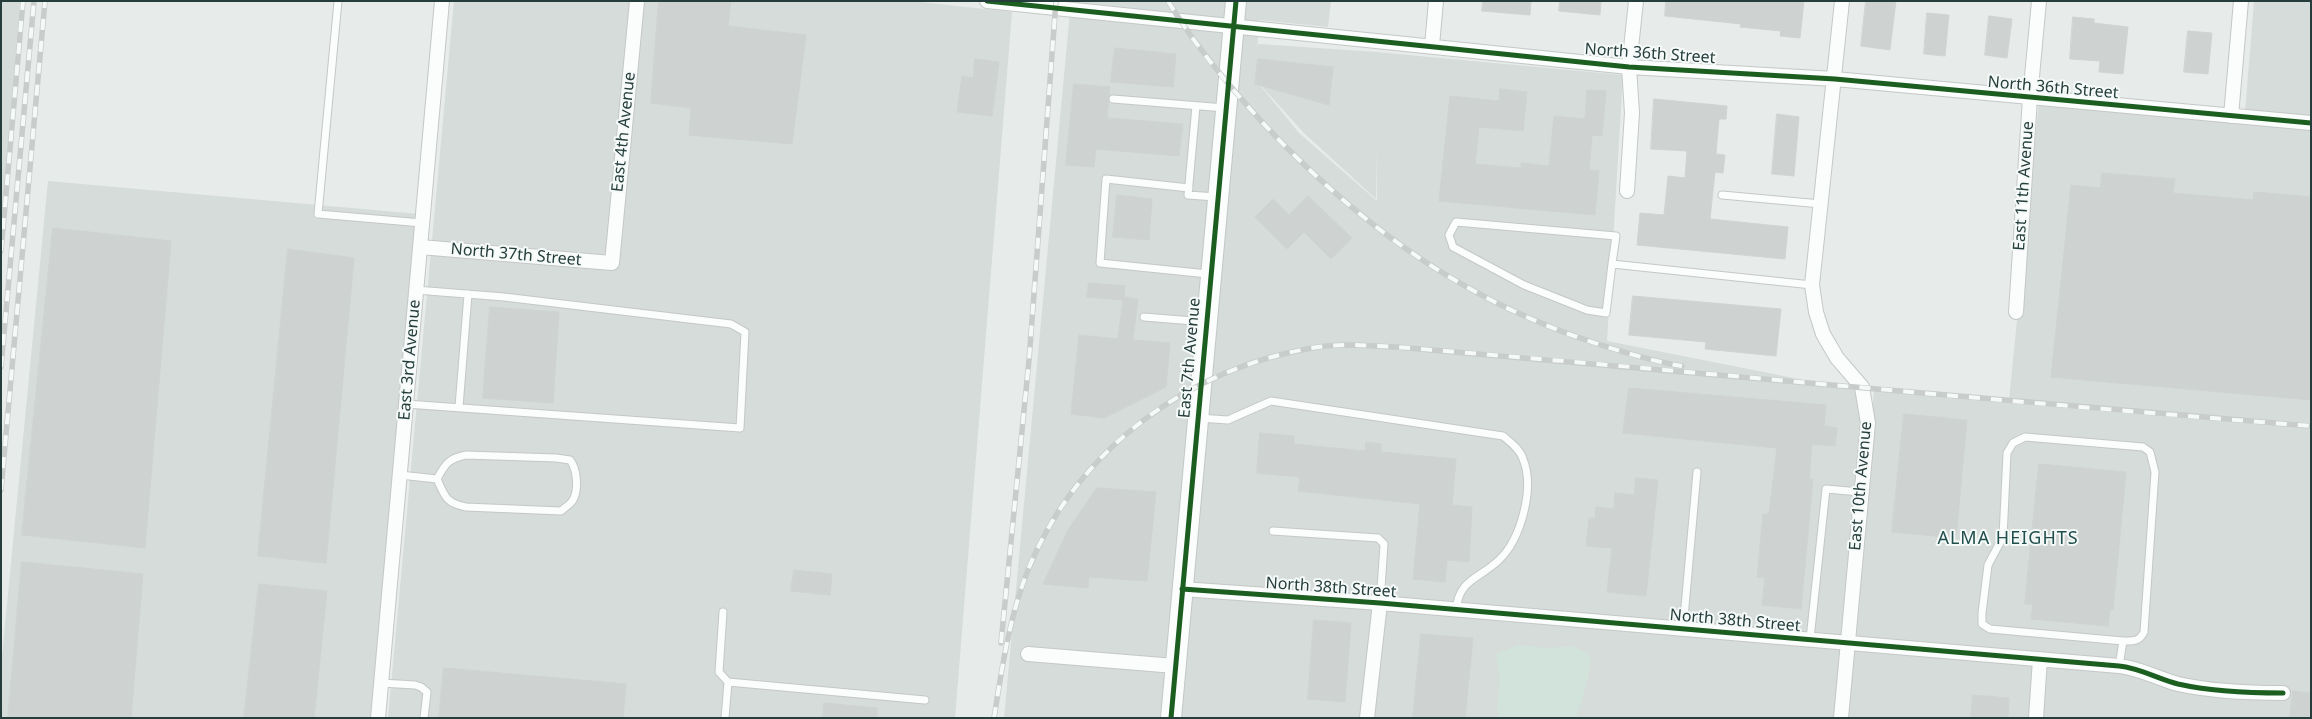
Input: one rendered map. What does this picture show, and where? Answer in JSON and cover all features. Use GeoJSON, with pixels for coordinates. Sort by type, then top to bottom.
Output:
{"type":"FeatureCollection","features":[{"type":"Feature","properties":{"kind":"street","name":"East 3rd Avenue"},"geometry":{"type":"LineString","coordinates":[[378,718],[442,1]]}},
{"type":"Feature","properties":{"kind":"street","name":"East 4th Avenue"},"geometry":{"type":"LineString","coordinates":[[612,263],[637,1]]}},
{"type":"Feature","properties":{"kind":"street","name":"North 36th Street"},"geometry":{"type":"LineString","coordinates":[[987,1],[1628,67],[1835,80],[2311,123]]}},
{"type":"Feature","properties":{"kind":"street","name":"East 7th Avenue"},"geometry":{"type":"LineString","coordinates":[[1171,718],[1236,1]]}},
{"type":"Feature","properties":{"kind":"street"},"geometry":{"type":"LineString","coordinates":[[1432,46],[1436,1]]}},
{"type":"Feature","properties":{"kind":"street"},"geometry":{"type":"LineString","coordinates":[[1627,191],[1632,113],[1628,67],[1636,1]]}},
{"type":"Feature","properties":{"kind":"street","name":"East 10th Avenue"},"geometry":{"type":"LineString","coordinates":[[1841,718],[1860,492],[1868,424],[1862,387],[1837,358],[1823,334],[1816,312],[1812,285],[1842,1]]}},
{"type":"Feature","properties":{"kind":"street","name":"East 11th Avenue"},"geometry":{"type":"LineString","coordinates":[[2016,312],[2030,98],[2039,1]]}},
{"type":"Feature","properties":{"kind":"street"},"geometry":{"type":"LineString","coordinates":[[2231,116],[2241,1]]}},
{"type":"Feature","properties":{"kind":"street","name":"North 37th Street"},"geometry":{"type":"LineString","coordinates":[[420,247],[612,263]]}},
{"type":"Feature","properties":{"kind":"street","name":"North 38th Street"},"geometry":{"type":"LineString","coordinates":[[1182,589],[1380,603],[2119,666],[2128,667],[2179,684],[2254,693],[2283,693]]}},
{"type":"Feature","properties":{"kind":"street"},"geometry":{"type":"LineString","coordinates":[[1367,718],[1380,603]]}},
{"type":"Feature","properties":{"kind":"street"},"geometry":{"type":"LineString","coordinates":[[1028,654],[1175,666]]}},
{"type":"Feature","properties":{"kind":"street"},"geometry":{"type":"LineString","coordinates":[[2036,718],[2040,659]]}},
{"type":"Feature","properties":{"kind":"lane"},"geometry":{"type":"LineString","coordinates":[[338,1],[318,214],[422,222]]}},
{"type":"Feature","properties":{"kind":"lane"},"geometry":{"type":"LineString","coordinates":[[1113,98],[1226,108]]}},
{"type":"Feature","properties":{"kind":"lane"},"geometry":{"type":"LineString","coordinates":[[1196,106],[1188,195],[1217,197]]}},
{"type":"Feature","properties":{"kind":"lane"},"geometry":{"type":"LineString","coordinates":[[1189,188],[1106,179],[1100,263],[1211,274]]}},
{"type":"Feature","properties":{"kind":"lane"},"geometry":{"type":"LineString","coordinates":[[1722,195],[1821,204]]}},
{"type":"Feature","properties":{"kind":"lane"},"geometry":{"type":"LineString","coordinates":[[1456,222],[1616,236],[1612,264],[1606,313],[1587,310],[1524,286],[1471,258],[1453,247],[1449,235],[1456,222]]}},
{"type":"Feature","properties":{"kind":"lane"},"geometry":{"type":"LineString","coordinates":[[1612,264],[1812,285]]}},
{"type":"Feature","properties":{"kind":"lane"},"geometry":{"type":"LineString","coordinates":[[406,404],[740,428],[746,332],[731,324],[468,294],[416,290]]}},
{"type":"Feature","properties":{"kind":"lane"},"geometry":{"type":"LineString","coordinates":[[459,407],[468,294]]}},
{"type":"Feature","properties":{"kind":"lane"},"geometry":{"type":"LineString","coordinates":[[1144,317],[1206,322]]}},
{"type":"Feature","properties":{"kind":"lane"},"geometry":{"type":"LineString","coordinates":[[1198,418],[1228,420],[1271,402],[1503,436],[1514,445],[1523,457],[1527,472],[1526,504],[1515,540],[1499,560],[1462,588],[1457,597],[1456,610]]}},
{"type":"Feature","properties":{"kind":"lane"},"geometry":{"type":"LineString","coordinates":[[2025,437],[2143,447],[2150,452],[2155,472],[2144,632],[2141,638],[2135,642],[2123,641],[1990,629],[1982,624],[1988,565],[2004,537],[2008,453],[2013,443],[2025,437]]}},
{"type":"Feature","properties":{"kind":"lane"},"geometry":{"type":"LineString","coordinates":[[466,454],[556,458],[570,460],[575,467],[576,486],[573,500],[560,511],[476,508],[454,504],[446,498],[437,479],[446,463],[454,457],[466,454]]}},
{"type":"Feature","properties":{"kind":"lane"},"geometry":{"type":"LineString","coordinates":[[1683,629],[1697,472]]}},
{"type":"Feature","properties":{"kind":"lane"},"geometry":{"type":"LineString","coordinates":[[400,475],[437,479]]}},
{"type":"Feature","properties":{"kind":"lane"},"geometry":{"type":"LineString","coordinates":[[1810,639],[1826,489],[1860,492]]}},
{"type":"Feature","properties":{"kind":"lane"},"geometry":{"type":"LineString","coordinates":[[1273,531],[1378,538],[1384,544],[1380,603]]}},
{"type":"Feature","properties":{"kind":"lane"},"geometry":{"type":"LineString","coordinates":[[723,612],[719,672],[728,682],[925,700]]}},
{"type":"Feature","properties":{"kind":"lane"},"geometry":{"type":"LineString","coordinates":[[2119,666],[2123,641]]}},
{"type":"Feature","properties":{"kind":"lane"},"geometry":{"type":"LineString","coordinates":[[725,718],[728,682]]}},
{"type":"Feature","properties":{"kind":"lane"},"geometry":{"type":"LineString","coordinates":[[381,683],[421,687],[427,692],[424,718]]}},
{"type":"Feature","properties":{"kind":"shaded area"},"geometry":{"type":"Polygon","coordinates":[[[1,1],[20,1],[1,229],[1,1]]]}},
{"type":"Feature","properties":{"kind":"shaded area"},"geometry":{"type":"Polygon","coordinates":[[[454,1],[912,1],[1012,12],[955,718],[388,718],[454,1]]]}},
{"type":"Feature","properties":{"kind":"shaded area"},"geometry":{"type":"Polygon","coordinates":[[[1071,1],[1331,1],[1328,27],[1259,20],[1257,54],[1258,44],[1376,52],[1623,75],[1607,341],[1864,392],[1837,718],[1004,718],[1071,1]],[[1255,79],[1299,133],[1377,201],[1377,149],[1376,199],[1304,133],[1255,79]]]}},
{"type":"Feature","properties":{"kind":"shaded area"},"geometry":{"type":"Polygon","coordinates":[[[2254,1],[2311,1],[2311,120],[2245,113],[2254,1]]]}},
{"type":"Feature","properties":{"kind":"shaded area"},"geometry":{"type":"Polygon","coordinates":[[[2039,102],[2311,127],[2311,423],[2009,400],[2039,102]]]}},
{"type":"Feature","properties":{"kind":"shaded area"},"geometry":{"type":"Polygon","coordinates":[[[48,181],[419,214],[375,718],[1,718],[1,666],[48,181]]]}},
{"type":"Feature","properties":{"kind":"shaded area"},"geometry":{"type":"Polygon","coordinates":[[[1874,391],[2311,426],[2311,718],[1845,718],[1874,391]]]}},
{"type":"Feature","properties":{"kind":"green space"},"geometry":{"type":"Polygon","coordinates":[[[1518,645],[1547,648],[1573,646],[1591,656],[1587,683],[1576,718],[1499,718],[1497,708],[1500,680],[1496,654],[1518,645]]]}},
{"type":"Feature","properties":{"kind":"building"},"geometry":{"type":"Polygon","coordinates":[[[659,1],[731,1],[728,26],[806,35],[792,144],[689,135],[691,108],[651,103],[659,1]]]}},
{"type":"Feature","properties":{"kind":"building"},"geometry":{"type":"Polygon","coordinates":[[[1483,1],[1531,1],[1530,15],[1482,11],[1483,1]]]}},
{"type":"Feature","properties":{"kind":"building"},"geometry":{"type":"Polygon","coordinates":[[[1560,1],[1601,1],[1600,15],[1559,11],[1560,1]]]}},
{"type":"Feature","properties":{"kind":"building"},"geometry":{"type":"Polygon","coordinates":[[[1666,1],[1804,1],[1800,38],[1780,36],[1781,31],[1740,27],[1741,24],[1665,16],[1666,1]]]}},
{"type":"Feature","properties":{"kind":"building"},"geometry":{"type":"Polygon","coordinates":[[[1866,1],[1896,1],[1890,50],[1861,46],[1866,1]]]}},
{"type":"Feature","properties":{"kind":"building"},"geometry":{"type":"Polygon","coordinates":[[[1927,13],[1949,15],[1945,56],[1924,54],[1927,13]]]}},
{"type":"Feature","properties":{"kind":"building"},"geometry":{"type":"Polygon","coordinates":[[[1989,16],[2012,19],[2007,58],[1985,55],[1989,16]]]}},
{"type":"Feature","properties":{"kind":"building"},"geometry":{"type":"Polygon","coordinates":[[[2073,17],[2094,19],[2094,23],[2128,27],[2123,74],[2099,72],[2100,61],[2070,59],[2073,17]]]}},
{"type":"Feature","properties":{"kind":"building"},"geometry":{"type":"Polygon","coordinates":[[[2188,31],[2212,33],[2208,74],[2184,72],[2188,31]]]}},
{"type":"Feature","properties":{"kind":"building"},"geometry":{"type":"Polygon","coordinates":[[[1115,48],[1176,54],[1173,87],[1111,82],[1115,48]]]}},
{"type":"Feature","properties":{"kind":"building"},"geometry":{"type":"Polygon","coordinates":[[[975,59],[999,62],[992,116],[957,112],[962,76],[973,78],[975,59]]]}},
{"type":"Feature","properties":{"kind":"building"},"geometry":{"type":"Polygon","coordinates":[[[1258,59],[1333,67],[1329,105],[1255,84],[1258,59]]]}},
{"type":"Feature","properties":{"kind":"building"},"geometry":{"type":"Polygon","coordinates":[[[1074,84],[1110,87],[1107,118],[1183,124],[1179,156],[1096,149],[1094,167],[1066,165],[1074,84]]]}},
{"type":"Feature","properties":{"kind":"building"},"geometry":{"type":"Polygon","coordinates":[[[1500,89],[1527,92],[1523,131],[1479,127],[1475,164],[1521,168],[1521,163],[1549,166],[1554,116],[1585,119],[1587,90],[1606,91],[1602,136],[1592,135],[1589,170],[1599,171],[1595,215],[1439,201],[1450,96],[1499,101],[1500,89]]]}},
{"type":"Feature","properties":{"kind":"building"},"geometry":{"type":"Polygon","coordinates":[[[1654,99],[1727,106],[1726,119],[1719,119],[1716,154],[1725,155],[1723,173],[1715,172],[1710,219],[1788,227],[1785,259],[1637,245],[1640,213],[1664,215],[1668,176],[1685,178],[1687,151],[1651,149],[1654,99]]]}},
{"type":"Feature","properties":{"kind":"building"},"geometry":{"type":"Polygon","coordinates":[[[1777,114],[1799,117],[1794,176],[1772,174],[1777,114]]]}},
{"type":"Feature","properties":{"kind":"building"},"geometry":{"type":"Polygon","coordinates":[[[2102,173],[2175,179],[2173,193],[2253,200],[2254,192],[2311,197],[2311,400],[2051,377],[2071,185],[2100,188],[2102,173]]]}},
{"type":"Feature","properties":{"kind":"building"},"geometry":{"type":"Polygon","coordinates":[[[1117,195],[1152,199],[1149,240],[1113,237],[1117,195]]]}},
{"type":"Feature","properties":{"kind":"building"},"geometry":{"type":"Polygon","coordinates":[[[1308,196],[1352,238],[1331,259],[1304,232],[1287,249],[1255,217],[1273,199],[1289,215],[1308,196]]]}},
{"type":"Feature","properties":{"kind":"building"},"geometry":{"type":"Polygon","coordinates":[[[53,228],[171,241],[145,548],[22,535],[53,228]]]}},
{"type":"Feature","properties":{"kind":"building"},"geometry":{"type":"Polygon","coordinates":[[[288,249],[354,258],[326,563],[258,556],[288,249]]]}},
{"type":"Feature","properties":{"kind":"building"},"geometry":{"type":"Polygon","coordinates":[[[1089,283],[1125,286],[1124,297],[1138,299],[1133,340],[1170,343],[1166,387],[1104,418],[1071,414],[1079,335],[1118,339],[1123,300],[1087,297],[1089,283]]]}},
{"type":"Feature","properties":{"kind":"building"},"geometry":{"type":"Polygon","coordinates":[[[1633,296],[1781,309],[1776,356],[1705,349],[1706,342],[1629,335],[1633,296]]]}},
{"type":"Feature","properties":{"kind":"building"},"geometry":{"type":"Polygon","coordinates":[[[490,307],[559,312],[553,403],[483,398],[490,307]]]}},
{"type":"Feature","properties":{"kind":"building"},"geometry":{"type":"Polygon","coordinates":[[[1629,388],[1826,405],[1824,426],[1837,428],[1835,446],[1812,444],[1809,479],[1813,479],[1801,609],[1762,605],[1765,578],[1757,577],[1763,514],[1769,514],[1777,448],[1623,433],[1629,388]]]}},
{"type":"Feature","properties":{"kind":"building"},"geometry":{"type":"Polygon","coordinates":[[[1904,414],[1967,420],[1956,538],[1892,532],[1904,414]]]}},
{"type":"Feature","properties":{"kind":"building"},"geometry":{"type":"Polygon","coordinates":[[[1260,433],[1294,436],[1294,444],[1365,451],[1366,442],[1381,444],[1381,452],[1456,459],[1452,505],[1472,507],[1469,562],[1447,560],[1445,582],[1413,579],[1420,504],[1298,491],[1300,477],[1257,473],[1260,433]]]}},
{"type":"Feature","properties":{"kind":"building"},"geometry":{"type":"Polygon","coordinates":[[[2039,464],[2126,472],[2113,610],[2110,610],[2108,626],[2031,619],[2033,604],[2025,604],[2039,464]]]}},
{"type":"Feature","properties":{"kind":"building"},"geometry":{"type":"Polygon","coordinates":[[[1636,478],[1658,480],[1646,596],[1607,592],[1612,548],[1586,546],[1589,518],[1595,519],[1596,507],[1614,509],[1615,493],[1634,495],[1636,478]]]}},
{"type":"Feature","properties":{"kind":"building"},"geometry":{"type":"Polygon","coordinates":[[[1097,488],[1156,492],[1147,581],[1089,577],[1088,588],[1043,584],[1068,530],[1097,488]]]}},
{"type":"Feature","properties":{"kind":"building"},"geometry":{"type":"Polygon","coordinates":[[[22,562],[143,574],[131,718],[8,718],[22,562]]]}},
{"type":"Feature","properties":{"kind":"building"},"geometry":{"type":"Polygon","coordinates":[[[794,570],[832,574],[830,595],[791,591],[794,570]]]}},
{"type":"Feature","properties":{"kind":"building"},"geometry":{"type":"Polygon","coordinates":[[[259,584],[327,591],[314,718],[244,718],[259,584]]]}},
{"type":"Feature","properties":{"kind":"building"},"geometry":{"type":"Polygon","coordinates":[[[1314,620],[1351,623],[1345,702],[1308,699],[1314,620]]]}},
{"type":"Feature","properties":{"kind":"building"},"geometry":{"type":"Polygon","coordinates":[[[1421,634],[1473,638],[1465,718],[1413,718],[1421,634]]]}},
{"type":"Feature","properties":{"kind":"building"},"geometry":{"type":"Polygon","coordinates":[[[444,668],[626,684],[623,718],[439,718],[444,668]]]}},
{"type":"Feature","properties":{"kind":"building"},"geometry":{"type":"Polygon","coordinates":[[[2293,691],[2311,693],[2311,718],[2290,718],[2293,691]]]}},
{"type":"Feature","properties":{"kind":"building"},"geometry":{"type":"Polygon","coordinates":[[[1973,695],[2009,698],[2008,718],[1971,718],[1973,695]]]}},
{"type":"Feature","properties":{"kind":"building"},"geometry":{"type":"Polygon","coordinates":[[[824,703],[877,708],[877,718],[823,718],[824,703]]]}},
{"type":"Feature","properties":{"kind":"railway"},"geometry":{"type":"LineString","coordinates":[[1,251],[23,1]]}},
{"type":"Feature","properties":{"kind":"railway"},"geometry":{"type":"LineString","coordinates":[[1,367],[34,1]]}},
{"type":"Feature","properties":{"kind":"railway"},"geometry":{"type":"LineString","coordinates":[[1,490],[45,1]]}},
{"type":"Feature","properties":{"kind":"railway"},"geometry":{"type":"LineString","coordinates":[[1001,643],[1029,360],[1056,1]]}},
{"type":"Feature","properties":{"kind":"railway"},"geometry":{"type":"LineString","coordinates":[[1168,1],[1206,56],[1234,91],[1279,140],[1351,207],[1427,263],[1467,287],[1510,309],[1554,328],[1651,360],[1682,366]]}},
{"type":"Feature","properties":{"kind":"railway"},"geometry":{"type":"LineString","coordinates":[[994,718],[1007,643],[1021,588],[1049,526],[1076,487],[1107,452],[1143,421],[1182,394],[1225,373],[1271,357],[1318,347],[1338,345],[1397,347],[2311,426]]}},
{"type":"Feature","properties":{"kind":"cycle path"},"geometry":{"type":"LineString","coordinates":[[987,1],[1629,67],[1835,79],[2311,123]]}},
{"type":"Feature","properties":{"kind":"cycle path"},"geometry":{"type":"LineString","coordinates":[[1171,718],[1236,1]]}},
{"type":"Feature","properties":{"kind":"cycle path"},"geometry":{"type":"LineString","coordinates":[[1182,589],[1380,603],[2119,666],[2190,686],[2230,691],[2283,693]]}},
{"type":"Feature","properties":{"kind":"district","name":"ALMA HEIGHTS"},"geometry":{"type":"Point","coordinates":[2008,539]}}]}
